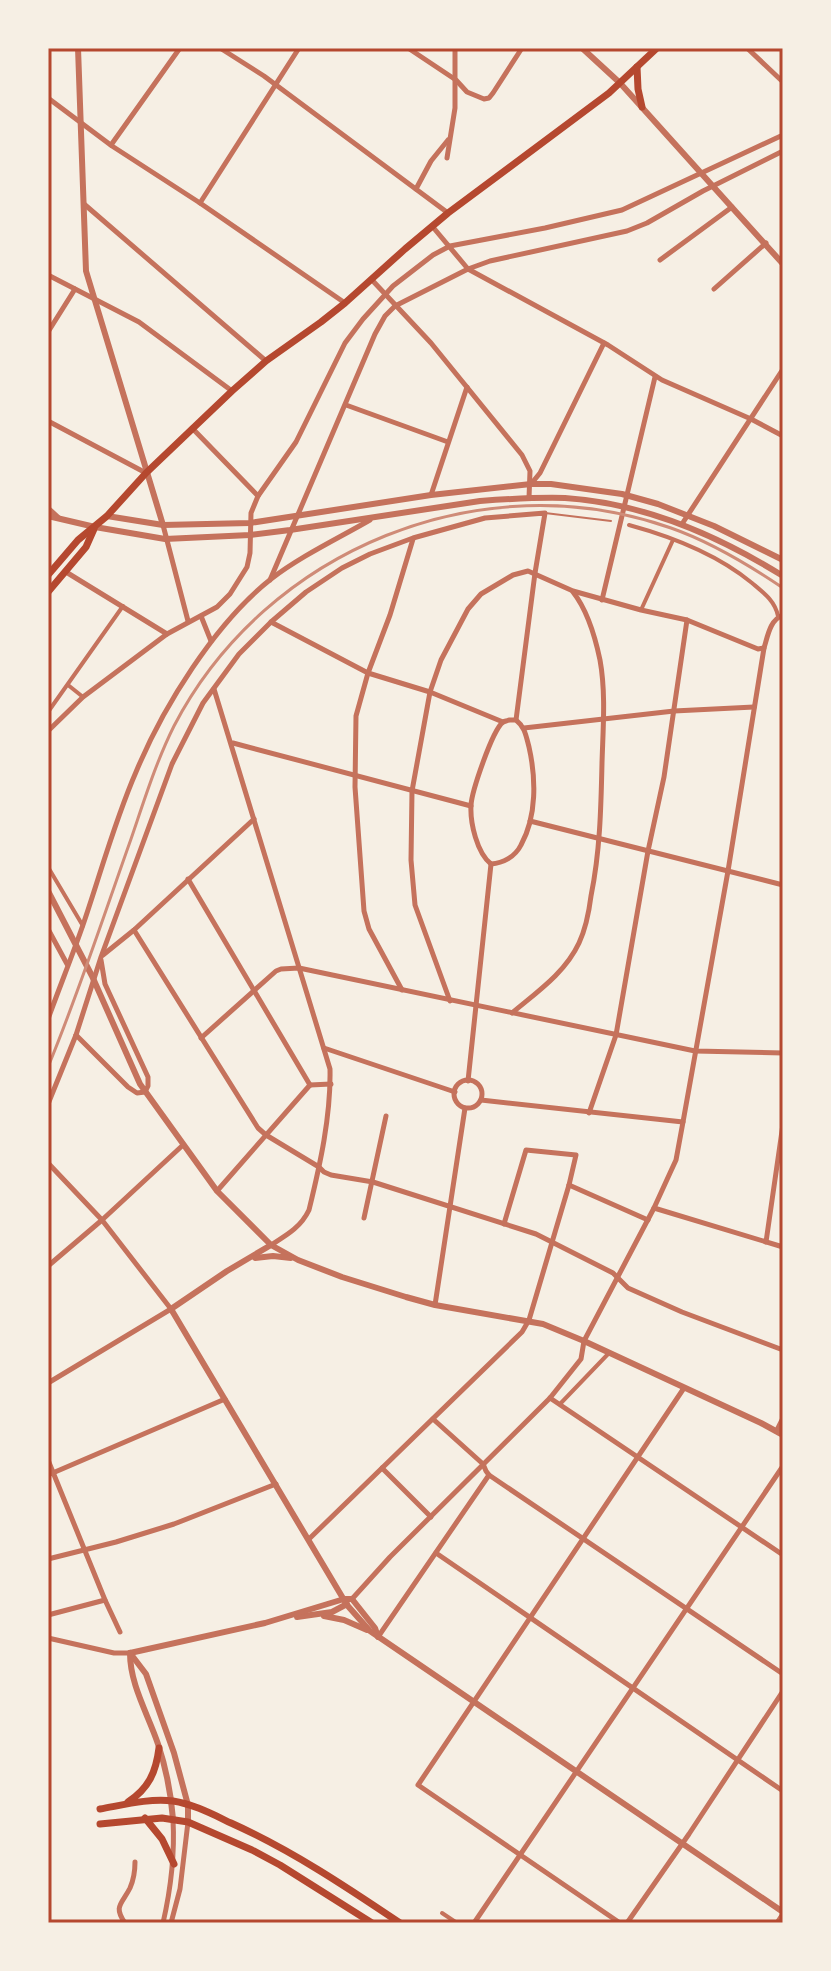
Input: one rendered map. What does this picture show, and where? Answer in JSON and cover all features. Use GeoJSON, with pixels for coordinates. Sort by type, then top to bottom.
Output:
{"type":"FeatureCollection","features":[{"type":"Feature","properties":{"kind":"main road"},"geometry":{"type":"LineString","coordinates":[[48,575],[78,540],[107,516],[146,473],[266,361],[345,303],[448,213],[620,83],[657,48]]}},
{"type":"Feature","properties":{"kind":"main road"},"geometry":{"type":"LineString","coordinates":[[637,67],[642,107]]}},
{"type":"Feature","properties":{"kind":"main road"},"geometry":{"type":"LineString","coordinates":[[48,592],[86,547],[95,527]]}},
{"type":"Feature","properties":{"kind":"main road"},"geometry":{"type":"LineString","coordinates":[[124,1805],[139,1795],[150,1781],[159,1748]]}},
{"type":"Feature","properties":{"kind":"main road"},"geometry":{"type":"LineString","coordinates":[[100,1809],[156,1801],[188,1805],[252,1832],[314,1865],[400,1923]]}},
{"type":"Feature","properties":{"kind":"main road"},"geometry":{"type":"LineString","coordinates":[[145,1818],[158,1833],[174,1864]]}},
{"type":"Feature","properties":{"kind":"main road"},"geometry":{"type":"LineString","coordinates":[[100,1824],[145,1818],[188,1822],[280,1865],[372,1923]]}},
{"type":"Feature","properties":{"kind":"street"},"geometry":{"type":"LineString","coordinates":[[78,48],[86,271],[163,525],[188,621]]}},
{"type":"Feature","properties":{"kind":"street"},"geometry":{"type":"LineString","coordinates":[[111,145],[180,48]]}},
{"type":"Feature","properties":{"kind":"street"},"geometry":{"type":"LineString","coordinates":[[220,48],[264,76],[448,213]]}},
{"type":"Feature","properties":{"kind":"street"},"geometry":{"type":"LineString","coordinates":[[200,203],[299,48]]}},
{"type":"Feature","properties":{"kind":"street"},"geometry":{"type":"LineString","coordinates":[[408,48],[456,80],[467,92],[484,99],[489,98],[522,48]]}},
{"type":"Feature","properties":{"kind":"street"},"geometry":{"type":"LineString","coordinates":[[447,158],[455,108],[455,48]]}},
{"type":"Feature","properties":{"kind":"street"},"geometry":{"type":"LineString","coordinates":[[582,48],[620,83],[783,264]]}},
{"type":"Feature","properties":{"kind":"street"},"geometry":{"type":"LineString","coordinates":[[747,48],[783,82]]}},
{"type":"Feature","properties":{"kind":"street"},"geometry":{"type":"LineString","coordinates":[[48,98],[111,145],[345,303]]}},
{"type":"Feature","properties":{"kind":"street"},"geometry":{"type":"LineString","coordinates":[[48,731],[83,697],[167,634],[217,607],[230,594],[247,567],[251,513],[258,496],[296,442],[345,343],[384,294],[433,255],[450,246],[622,210],[783,135]]}},
{"type":"Feature","properties":{"kind":"street"},"geometry":{"type":"LineString","coordinates":[[416,189],[431,161],[450,138]]}},
{"type":"Feature","properties":{"kind":"street"},"geometry":{"type":"LineString","coordinates":[[270,580],[379,325],[390,309],[490,261],[627,231],[647,223],[783,150],[775,138]]}},
{"type":"Feature","properties":{"kind":"street"},"geometry":{"type":"LineString","coordinates":[[84,204],[266,361]]}},
{"type":"Feature","properties":{"kind":"street"},"geometry":{"type":"LineString","coordinates":[[660,260],[732,206]]}},
{"type":"Feature","properties":{"kind":"street"},"geometry":{"type":"LineString","coordinates":[[432,226],[468,269],[604,343],[655,377],[783,436]]}},
{"type":"Feature","properties":{"kind":"street"},"geometry":{"type":"LineString","coordinates":[[714,289],[766,243]]}},
{"type":"Feature","properties":{"kind":"street"},"geometry":{"type":"LineString","coordinates":[[48,275],[139,322],[232,391]]}},
{"type":"Feature","properties":{"kind":"street"},"geometry":{"type":"LineString","coordinates":[[372,280],[467,386],[522,455],[530,471],[529,498]]}},
{"type":"Feature","properties":{"kind":"street"},"geometry":{"type":"LineString","coordinates":[[48,332],[75,289]]}},
{"type":"Feature","properties":{"kind":"street"},"geometry":{"type":"LineString","coordinates":[[531,484],[540,473],[604,343]]}},
{"type":"Feature","properties":{"kind":"street"},"geometry":{"type":"LineString","coordinates":[[682,524],[783,369]]}},
{"type":"Feature","properties":{"kind":"street"},"geometry":{"type":"LineString","coordinates":[[602,600],[655,377]]}},
{"type":"Feature","properties":{"kind":"street"},"geometry":{"type":"LineString","coordinates":[[431,495],[467,386]]}},
{"type":"Feature","properties":{"kind":"street"},"geometry":{"type":"LineString","coordinates":[[346,405],[448,442]]}},
{"type":"Feature","properties":{"kind":"street"},"geometry":{"type":"LineString","coordinates":[[48,421],[146,473]]}},
{"type":"Feature","properties":{"kind":"street"},"geometry":{"type":"LineString","coordinates":[[192,428],[258,496]]}},
{"type":"Feature","properties":{"kind":"street"},"geometry":{"type":"LineString","coordinates":[[107,516],[163,525],[250,523],[431,495],[551,484],[622,494],[658,504],[687,514],[783,560]]}},
{"type":"Feature","properties":{"kind":"street"},"geometry":{"type":"LineString","coordinates":[[48,516],[165,539],[250,535],[480,501],[565,498],[631,509],[682,524],[734,547],[783,576]]}},
{"type":"Feature","properties":{"kind":"street"},"geometry":{"type":"LineString","coordinates":[[48,508],[62,520]]}},
{"type":"Feature","properties":{"kind":"street"},"geometry":{"type":"LineString","coordinates":[[48,1104],[76,1035],[101,957],[172,764],[203,703],[239,654],[306,592],[342,568],[383,548],[413,538],[485,518],[545,513],[516,720]]}},
{"type":"Feature","properties":{"kind":"street"},"geometry":{"type":"LineString","coordinates":[[48,1019],[136,772],[160,722],[211,641],[270,580],[371,519]]}},
{"type":"Feature","properties":{"kind":"street"},"geometry":{"type":"LineString","coordinates":[[289,1617],[332,1612],[348,1601],[550,1398],[581,1359],[584,1341],[676,1160],[764,648],[772,624],[781,616],[767,596],[723,561],[655,532],[629,525]]}},
{"type":"Feature","properties":{"kind":"street"},"geometry":{"type":"LineString","coordinates":[[402,990],[369,929],[364,911],[355,776],[356,716],[413,538]]}},
{"type":"Feature","properties":{"kind":"street"},"geometry":{"type":"LineString","coordinates":[[641,610],[673,540]]}},
{"type":"Feature","properties":{"kind":"street"},"geometry":{"type":"LineString","coordinates":[[450,1001],[415,905],[411,860],[412,791],[430,692],[441,660],[468,609],[481,594],[513,575],[528,571],[573,591],[687,620],[758,649],[764,648]]}},
{"type":"Feature","properties":{"kind":"street"},"geometry":{"type":"LineString","coordinates":[[66,572],[167,634]]}},
{"type":"Feature","properties":{"kind":"street"},"geometry":{"type":"LineString","coordinates":[[512,1013],[553,979],[578,945],[585,929],[600,839],[603,680],[590,624],[573,591]]}},
{"type":"Feature","properties":{"kind":"street"},"geometry":{"type":"LineString","coordinates":[[48,712],[123,606]]}},
{"type":"Feature","properties":{"kind":"street"},"geometry":{"type":"LineString","coordinates":[[201,616],[211,641]]}},
{"type":"Feature","properties":{"kind":"street"},"geometry":{"type":"LineString","coordinates":[[589,1113],[616,1035],[664,777],[687,620]]}},
{"type":"Feature","properties":{"kind":"street"},"geometry":{"type":"LineString","coordinates":[[271,622],[368,673],[430,692],[503,722],[516,720]]}},
{"type":"Feature","properties":{"kind":"street"},"geometry":{"type":"LineString","coordinates":[[68,685],[83,697]]}},
{"type":"Feature","properties":{"kind":"street"},"geometry":{"type":"LineString","coordinates":[[48,1383],[271,1245],[298,1227],[309,1210],[319,1167],[331,1084],[330,1069],[214,688]]}},
{"type":"Feature","properties":{"kind":"street"},"geometry":{"type":"LineString","coordinates":[[524,728],[674,711],[754,707]]}},
{"type":"Feature","properties":{"kind":"street"},"geometry":{"type":"LineString","coordinates":[[491,864],[514,855],[521,846],[530,821],[534,783],[532,762],[524,728],[516,720]]}},
{"type":"Feature","properties":{"kind":"street"},"geometry":{"type":"LineString","coordinates":[[491,864],[482,855],[476,841],[471,806],[480,771],[503,722]]}},
{"type":"Feature","properties":{"kind":"street"},"geometry":{"type":"LineString","coordinates":[[232,743],[471,806]]}},
{"type":"Feature","properties":{"kind":"street"},"geometry":{"type":"LineString","coordinates":[[101,957],[254,819]]}},
{"type":"Feature","properties":{"kind":"street"},"geometry":{"type":"LineString","coordinates":[[530,821],[783,885]]}},
{"type":"Feature","properties":{"kind":"street"},"geometry":{"type":"LineString","coordinates":[[468,1081],[491,864]]}},
{"type":"Feature","properties":{"kind":"street"},"geometry":{"type":"LineString","coordinates":[[48,867],[83,926]]}},
{"type":"Feature","properties":{"kind":"street"},"geometry":{"type":"LineString","coordinates":[[188,879],[310,1085]]}},
{"type":"Feature","properties":{"kind":"street"},"geometry":{"type":"LineString","coordinates":[[48,891],[92,976],[145,1092],[217,1191],[271,1245],[298,1260],[349,1280],[435,1305],[529,1320],[584,1341],[780,1433],[783,1419]]}},
{"type":"Feature","properties":{"kind":"street"},"geometry":{"type":"LineString","coordinates":[[48,929],[67,965]]}},
{"type":"Feature","properties":{"kind":"street"},"geometry":{"type":"LineString","coordinates":[[134,930],[258,1128],[266,1135],[331,1175],[373,1182],[536,1234],[613,1273],[628,1288],[783,1350]]}},
{"type":"Feature","properties":{"kind":"street"},"geometry":{"type":"LineString","coordinates":[[101,957],[105,984],[148,1077],[145,1092]]}},
{"type":"Feature","properties":{"kind":"street"},"geometry":{"type":"LineString","coordinates":[[201,1038],[254,989],[281,969],[299,968],[695,1051],[783,1053]]}},
{"type":"Feature","properties":{"kind":"street"},"geometry":{"type":"LineString","coordinates":[[76,1035],[128,1087],[137,1093],[145,1092]]}},
{"type":"Feature","properties":{"kind":"street"},"geometry":{"type":"LineString","coordinates":[[324,1048],[455,1092]]}},
{"type":"Feature","properties":{"kind":"street"},"geometry":{"type":"LineString","coordinates":[[468,1081],[478,1085],[482,1095],[474,1107],[465,1108],[456,1102],[455,1092],[457,1086],[468,1081]]}},
{"type":"Feature","properties":{"kind":"street"},"geometry":{"type":"LineString","coordinates":[[217,1191],[310,1085],[331,1084]]}},
{"type":"Feature","properties":{"kind":"street"},"geometry":{"type":"LineString","coordinates":[[481,1100],[683,1122]]}},
{"type":"Feature","properties":{"kind":"street"},"geometry":{"type":"LineString","coordinates":[[435,1305],[465,1108]]}},
{"type":"Feature","properties":{"kind":"street"},"geometry":{"type":"LineString","coordinates":[[364,1218],[386,1116]]}},
{"type":"Feature","properties":{"kind":"street"},"geometry":{"type":"LineString","coordinates":[[766,1242],[783,1124]]}},
{"type":"Feature","properties":{"kind":"street"},"geometry":{"type":"LineString","coordinates":[[48,1266],[183,1145]]}},
{"type":"Feature","properties":{"kind":"street"},"geometry":{"type":"LineString","coordinates":[[309,1539],[522,1332],[529,1320],[576,1155],[526,1150],[504,1224]]}},
{"type":"Feature","properties":{"kind":"street"},"geometry":{"type":"LineString","coordinates":[[48,1163],[102,1220],[171,1309],[309,1539],[370,1631]]}},
{"type":"Feature","properties":{"kind":"street"},"geometry":{"type":"LineString","coordinates":[[569,1185],[648,1220]]}},
{"type":"Feature","properties":{"kind":"street"},"geometry":{"type":"LineString","coordinates":[[654,1208],[783,1247]]}},
{"type":"Feature","properties":{"kind":"street"},"geometry":{"type":"LineString","coordinates":[[249,1258],[273,1256],[298,1260]]}},
{"type":"Feature","properties":{"kind":"street"},"geometry":{"type":"LineString","coordinates":[[560,1404],[609,1353]]}},
{"type":"Feature","properties":{"kind":"street"},"geometry":{"type":"LineString","coordinates":[[620,1923],[418,1785],[684,1388]]}},
{"type":"Feature","properties":{"kind":"street"},"geometry":{"type":"LineString","coordinates":[[550,1398],[783,1555]]}},
{"type":"Feature","properties":{"kind":"street"},"geometry":{"type":"LineString","coordinates":[[51,1474],[225,1399]]}},
{"type":"Feature","properties":{"kind":"street"},"geometry":{"type":"LineString","coordinates":[[433,1419],[483,1464],[489,1475],[783,1674]]}},
{"type":"Feature","properties":{"kind":"street"},"geometry":{"type":"LineString","coordinates":[[48,1460],[51,1474],[120,1632]]}},
{"type":"Feature","properties":{"kind":"street"},"geometry":{"type":"LineString","coordinates":[[474,1923],[783,1466]]}},
{"type":"Feature","properties":{"kind":"street"},"geometry":{"type":"LineString","coordinates":[[382,1468],[431,1517]]}},
{"type":"Feature","properties":{"kind":"street"},"geometry":{"type":"LineString","coordinates":[[378,1637],[489,1475]]}},
{"type":"Feature","properties":{"kind":"street"},"geometry":{"type":"LineString","coordinates":[[48,1559],[174,1524],[276,1483]]}},
{"type":"Feature","properties":{"kind":"street"},"geometry":{"type":"LineString","coordinates":[[436,1553],[783,1791]]}},
{"type":"Feature","properties":{"kind":"street"},"geometry":{"type":"LineString","coordinates":[[48,1615],[105,1600]]}},
{"type":"Feature","properties":{"kind":"street"},"geometry":{"type":"LineString","coordinates":[[48,1638],[114,1653],[130,1653],[348,1601]]}},
{"type":"Feature","properties":{"kind":"street"},"geometry":{"type":"LineString","coordinates":[[348,1601],[375,1628],[378,1637]]}},
{"type":"Feature","properties":{"kind":"street"},"geometry":{"type":"LineString","coordinates":[[313,1615],[344,1620],[370,1631],[783,1913],[777,1923]]}},
{"type":"Feature","properties":{"kind":"street"},"geometry":{"type":"LineString","coordinates":[[130,1653],[132,1678],[159,1748],[172,1801],[174,1864],[163,1923]]}},
{"type":"Feature","properties":{"kind":"street"},"geometry":{"type":"LineString","coordinates":[[130,1653],[142,1668],[161,1714],[188,1805],[180,1889],[171,1923]]}},
{"type":"Feature","properties":{"kind":"street"},"geometry":{"type":"LineString","coordinates":[[627,1923],[783,1691]]}},
{"type":"Feature","properties":{"kind":"street"},"geometry":{"type":"LineString","coordinates":[[125,1923],[118,1907],[133,1880],[135,1862]]}},
{"type":"Feature","properties":{"kind":"street"},"geometry":{"type":"LineString","coordinates":[[442,1913],[457,1923]]}},
{"type":"Feature","properties":{"kind":"lane"},"geometry":{"type":"LineString","coordinates":[[545,513],[611,521]]}},
{"type":"Feature","properties":{"kind":"railway"},"geometry":{"type":"LineString","coordinates":[[48,1067],[174,726],[214,664],[264,611],[322,568],[386,536],[455,515],[527,506],[599,510],[671,528],[701,540],[783,588]]}}]}
